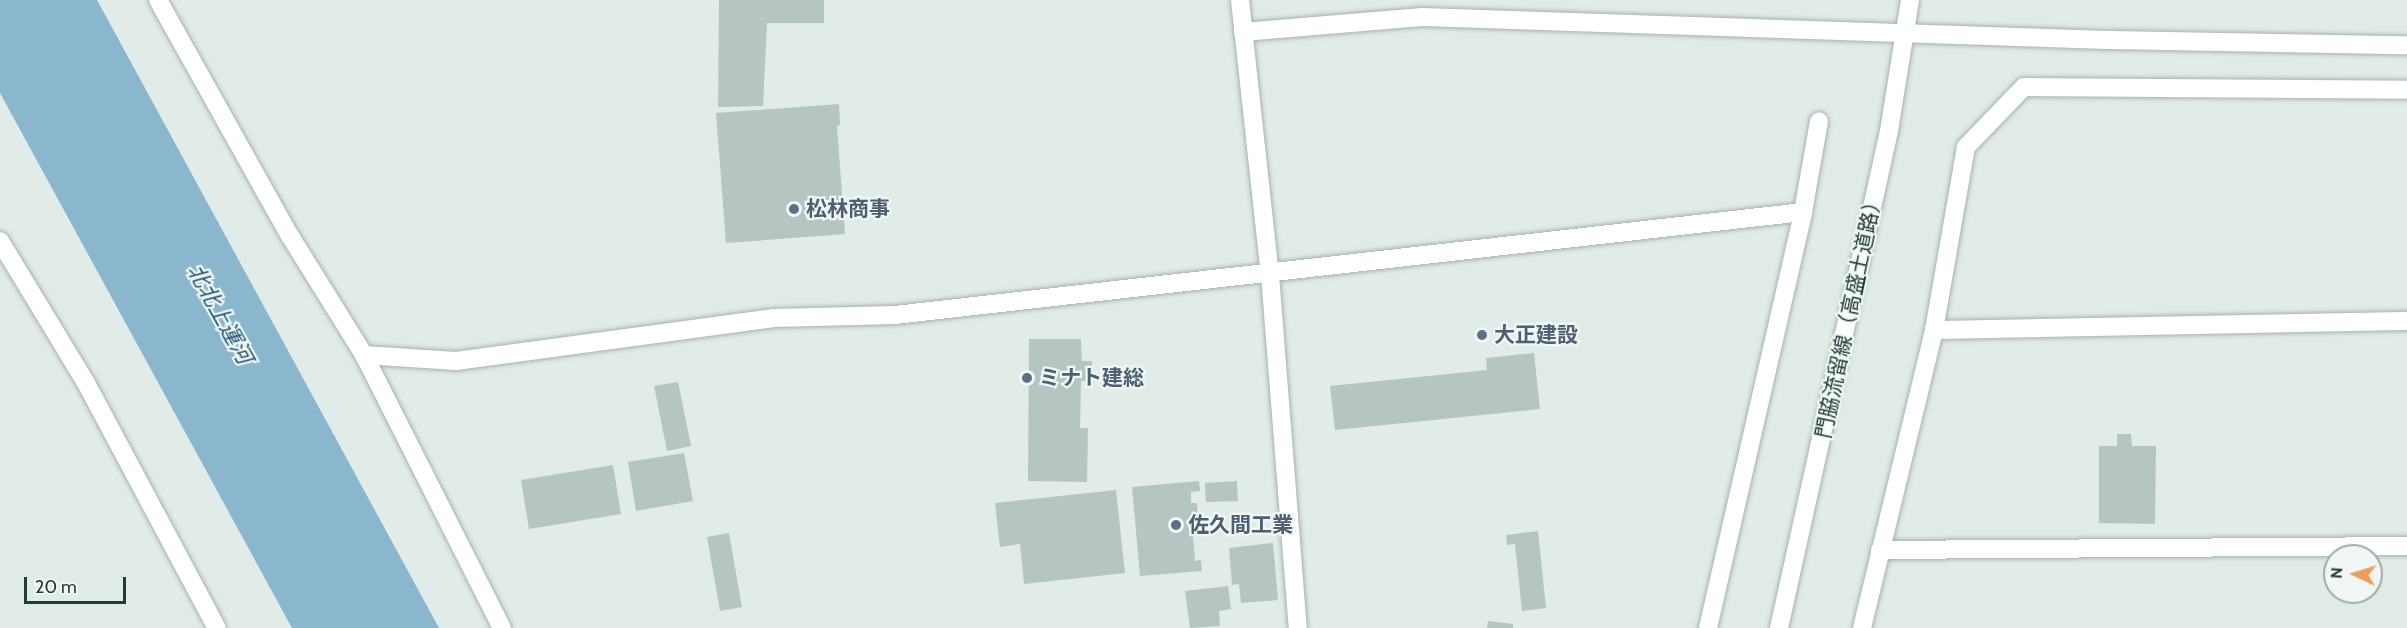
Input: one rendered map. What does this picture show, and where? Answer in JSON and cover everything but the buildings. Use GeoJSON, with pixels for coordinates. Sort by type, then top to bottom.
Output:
{"type":"FeatureCollection","features":[{"type":"Feature","properties":{"kind":"street"},"geometry":{"type":"LineString","coordinates":[[158,0],[290,236],[364,355],[502,628]]}},
{"type":"Feature","properties":{"kind":"street"},"geometry":{"type":"LineString","coordinates":[[1240,0],[1270,275],[1298,628]]}},
{"type":"Feature","properties":{"kind":"street","name":"門脇流留線（高盛土道路）"},"geometry":{"type":"LineString","coordinates":[[1779,628],[1889,131],[1910,0]]}},
{"type":"Feature","properties":{"kind":"street"},"geometry":{"type":"LineString","coordinates":[[1243,32],[1422,17],[1905,34],[2407,45]]}},
{"type":"Feature","properties":{"kind":"street"},"geometry":{"type":"LineString","coordinates":[[1862,628],[1934,330],[1966,147],[2024,87],[2407,90]]}},
{"type":"Feature","properties":{"kind":"street"},"geometry":{"type":"LineString","coordinates":[[1708,628],[1803,212],[1819,121]]}},
{"type":"Feature","properties":{"kind":"street"},"geometry":{"type":"LineString","coordinates":[[364,355],[456,361],[774,318],[895,315],[1270,275],[1803,212]]}},
{"type":"Feature","properties":{"kind":"street"},"geometry":{"type":"LineString","coordinates":[[0,241],[86,383],[217,628]]}},
{"type":"Feature","properties":{"kind":"street"},"geometry":{"type":"LineString","coordinates":[[1934,330],[2407,321]]}},
{"type":"Feature","properties":{"kind":"street"},"geometry":{"type":"LineString","coordinates":[[1880,550],[2407,546]]}},
{"type":"Feature","properties":{"kind":"water","name":"北北上運河"},"geometry":{"type":"Polygon","coordinates":[[[0,0],[97,0],[439,628],[292,628],[0,93],[0,0]]]}},
{"type":"Feature","properties":{"kind":"place","name":"松林商事"},"geometry":{"type":"Point","coordinates":[794,209]}},
{"type":"Feature","properties":{"kind":"place","name":"大正建設"},"geometry":{"type":"Point","coordinates":[1482,335]}},
{"type":"Feature","properties":{"kind":"place","name":"ミナト建総"},"geometry":{"type":"Point","coordinates":[1027,378]}},
{"type":"Feature","properties":{"kind":"place","name":"佐久間工業"},"geometry":{"type":"Point","coordinates":[1176,525]}}]}
